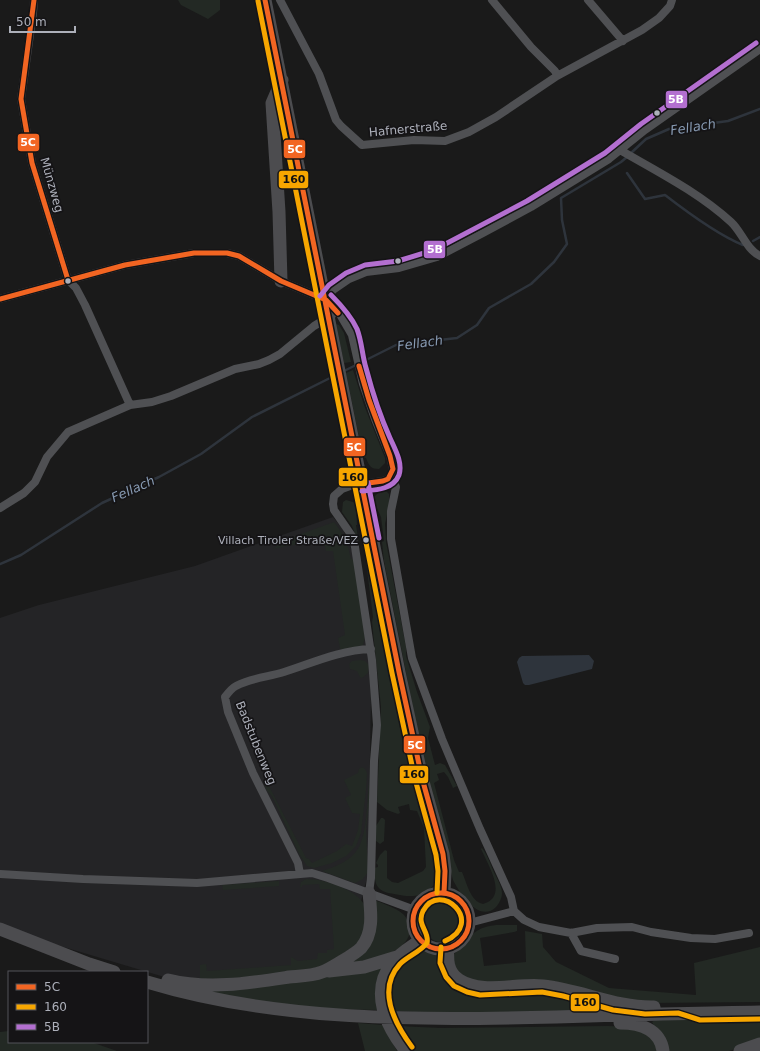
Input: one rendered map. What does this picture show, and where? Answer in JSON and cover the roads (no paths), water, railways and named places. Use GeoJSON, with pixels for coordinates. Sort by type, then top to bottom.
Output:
{"type":"FeatureCollection","features":[{"type":"Feature","properties":{"kind":"main road"},"geometry":{"type":"LineString","coordinates":[[265,0],[361,484],[422,778],[443,854],[445,871],[444,893]]}},
{"type":"Feature","properties":{"kind":"main road"},"geometry":{"type":"LineString","coordinates":[[281,281],[279,212],[272,103],[282,80]]}},
{"type":"Feature","properties":{"kind":"main road"},"geometry":{"type":"LineString","coordinates":[[323,972],[349,957],[361,948],[368,936],[371,924],[370,893]]}},
{"type":"Feature","properties":{"kind":"main road"},"geometry":{"type":"LineString","coordinates":[[438,893],[444,893],[453,895],[460,900],[467,911],[469,923],[461,940],[448,948],[434,948],[421,940],[414,929],[413,920],[415,910],[426,897],[438,893]]}},
{"type":"Feature","properties":{"kind":"main road"},"geometry":{"type":"LineString","coordinates":[[0,929],[89,964],[111,971]]}},
{"type":"Feature","properties":{"kind":"main road"},"geometry":{"type":"LineString","coordinates":[[406,1051],[390,1026],[382,1002],[381,987],[385,975],[392,963],[421,940]]}},
{"type":"Feature","properties":{"kind":"main road"},"geometry":{"type":"LineString","coordinates":[[448,948],[447,962],[451,972],[458,980],[469,985],[482,988],[543,985],[565,989],[615,1003],[646,1007],[679,1006],[701,1013]]}},
{"type":"Feature","properties":{"kind":"main road"},"geometry":{"type":"LineString","coordinates":[[148,976],[175,982],[233,984],[364,967],[400,956]]}},
{"type":"Feature","properties":{"kind":"main road"},"geometry":{"type":"LineString","coordinates":[[148,982],[239,1004],[298,1012],[355,1016],[485,1019],[760,1012]]}},
{"type":"Feature","properties":{"kind":"main road"},"geometry":{"type":"LineString","coordinates":[[577,1016],[603,1023],[632,1023],[648,1028],[657,1035],[662,1044],[663,1051]]}},
{"type":"Feature","properties":{"kind":"main road"},"geometry":{"type":"LineString","coordinates":[[740,1051],[760,1044]]}},
{"type":"Feature","properties":{"kind":"street","name":"Münzweg"},"geometry":{"type":"LineString","coordinates":[[34,0],[21,99],[32,162],[68,280]]}},
{"type":"Feature","properties":{"kind":"street","name":"Hafnerstraße"},"geometry":{"type":"LineString","coordinates":[[280,0],[318,74],[336,120],[362,145],[414,140],[445,140],[457,137],[496,118],[557,76],[633,36],[655,22],[670,6],[672,0]]}},
{"type":"Feature","properties":{"kind":"street"},"geometry":{"type":"LineString","coordinates":[[492,0],[531,47],[555,71],[557,76]]}},
{"type":"Feature","properties":{"kind":"street"},"geometry":{"type":"LineString","coordinates":[[588,0],[623,41]]}},
{"type":"Feature","properties":{"kind":"street"},"geometry":{"type":"LineString","coordinates":[[326,300],[334,290],[349,279],[366,272],[399,268],[437,257],[530,207],[609,159],[626,154],[645,130],[760,49]]}},
{"type":"Feature","properties":{"kind":"street"},"geometry":{"type":"LineString","coordinates":[[626,154],[686,187],[732,223],[754,253],[760,256]]}},
{"type":"Feature","properties":{"kind":"street"},"geometry":{"type":"LineString","coordinates":[[0,299],[125,265],[194,253],[226,253],[239,256],[281,281],[326,300],[338,312],[352,335],[359,369],[375,419],[390,456],[393,469],[388,479],[383,481],[361,484],[342,489],[334,496],[333,504],[334,510],[352,536],[355,547],[371,649],[374,680],[377,725],[374,761],[370,893]]}},
{"type":"Feature","properties":{"kind":"street"},"geometry":{"type":"LineString","coordinates":[[68,280],[79,293],[130,405]]}},
{"type":"Feature","properties":{"kind":"street"},"geometry":{"type":"LineString","coordinates":[[0,508],[24,494],[35,482],[48,457],[68,432],[130,405],[152,402],[235,369],[259,364],[269,360],[280,354],[314,326],[338,312]]}},
{"type":"Feature","properties":{"kind":"street"},"geometry":{"type":"LineString","coordinates":[[391,475],[396,487],[391,511],[391,539],[412,658],[442,739],[511,897],[514,911],[524,920],[539,927],[571,933],[597,928],[632,927],[651,932],[691,938],[714,938],[749,933]]}},
{"type":"Feature","properties":{"kind":"street","name":"Badstubenweg"},"geometry":{"type":"LineString","coordinates":[[300,874],[298,863],[253,773],[228,712],[225,697],[234,687],[247,682],[336,654],[357,649],[371,649]]}},
{"type":"Feature","properties":{"kind":"street"},"geometry":{"type":"LineString","coordinates":[[0,874],[83,879],[197,882],[312,873],[415,910]]}},
{"type":"Feature","properties":{"kind":"street"},"geometry":{"type":"LineString","coordinates":[[469,923],[514,911]]}},
{"type":"Feature","properties":{"kind":"street"},"geometry":{"type":"LineString","coordinates":[[571,933],[581,951],[615,959]]}},
{"type":"Feature","properties":{"kind":"waterway","name":"Fellach"},"geometry":{"type":"LineString","coordinates":[[631,153],[646,139],[669,129],[728,121],[760,109]]}},
{"type":"Feature","properties":{"kind":"waterway","name":"Fellach"},"geometry":{"type":"LineString","coordinates":[[344,371],[396,345],[457,338],[477,325],[489,308],[531,284],[554,262],[567,244],[562,220],[561,198],[627,157]]}},
{"type":"Feature","properties":{"kind":"waterway"},"geometry":{"type":"LineString","coordinates":[[627,173],[645,199],[665,195],[713,229],[743,245]]}},
{"type":"Feature","properties":{"kind":"waterway"},"geometry":{"type":"LineString","coordinates":[[753,241],[760,237]]}},
{"type":"Feature","properties":{"kind":"waterway","name":"Fellach"},"geometry":{"type":"LineString","coordinates":[[0,564],[21,555],[102,503],[159,477],[201,454],[252,417],[336,375]]}},
{"type":"Feature","properties":{"kind":"place","name":"Villach Tiroler Straße/VEZ"},"geometry":{"type":"Point","coordinates":[366,540]}}]}
